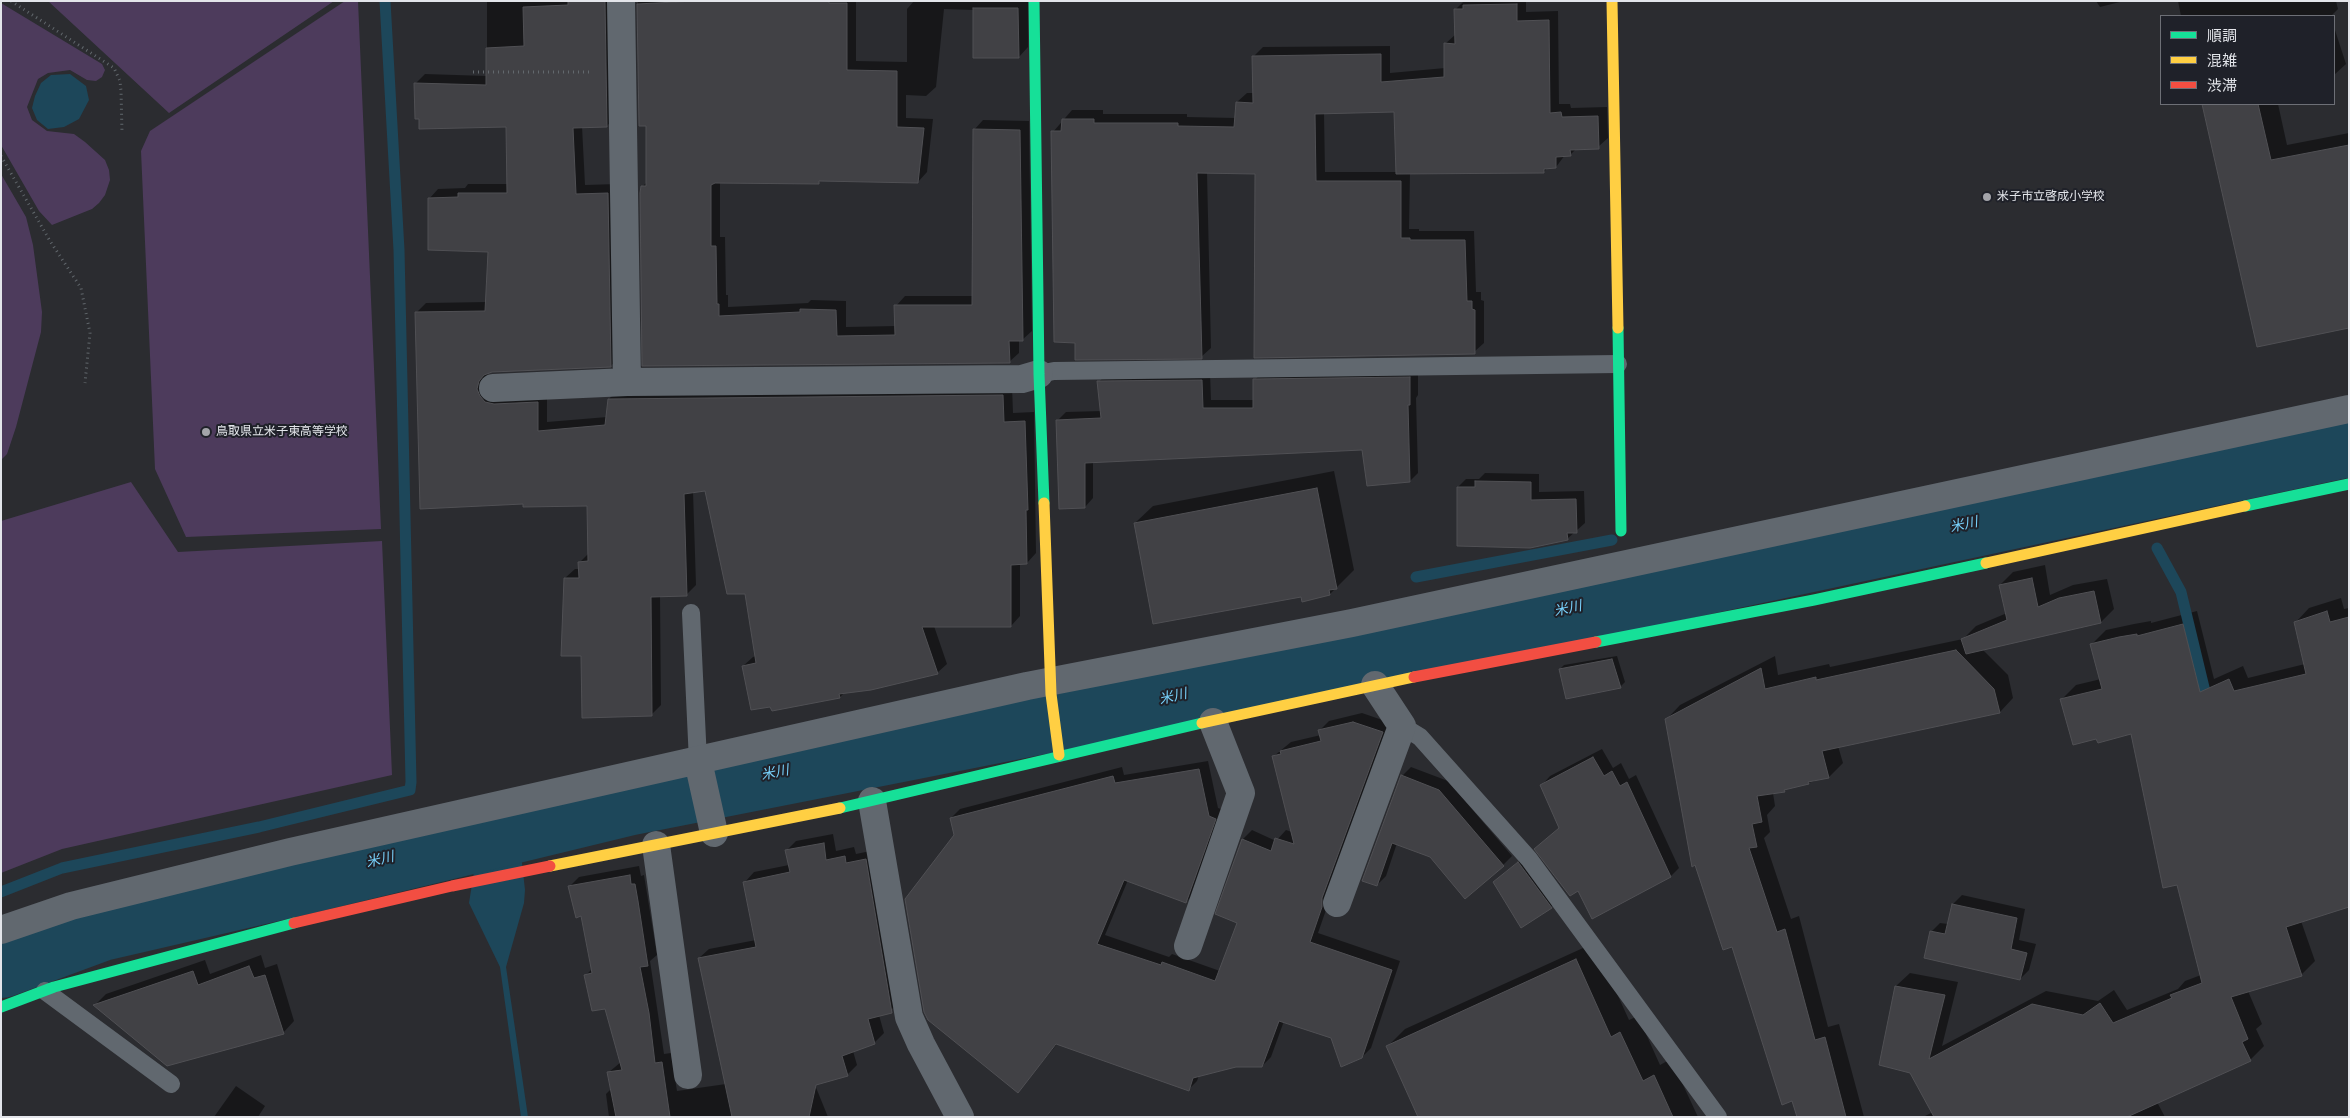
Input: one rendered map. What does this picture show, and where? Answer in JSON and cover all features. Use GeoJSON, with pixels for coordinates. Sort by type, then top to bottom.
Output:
{"type":"FeatureCollection","features":[{"type":"Feature","properties":{"kind":"street"},"geometry":{"type":"LineString","coordinates":[[621,1],[627,382]]}},
{"type":"Feature","properties":{"kind":"street"},"geometry":{"type":"LineString","coordinates":[[1034,1],[1039,374],[1051,688],[1059,755]]}},
{"type":"Feature","properties":{"kind":"street"},"geometry":{"type":"LineString","coordinates":[[1612,1],[1621,531]]}},
{"type":"Feature","properties":{"kind":"street"},"geometry":{"type":"LineString","coordinates":[[494,388],[627,382],[1022,378],[1039,374]]}},
{"type":"Feature","properties":{"kind":"street"},"geometry":{"type":"LineString","coordinates":[[1,930],[71,906],[290,852],[699,767],[1051,688],[2349,409]]}},
{"type":"Feature","properties":{"kind":"street"},"geometry":{"type":"LineString","coordinates":[[1,1008],[45,991],[236,937],[452,886],[656,845],[712,821],[872,801],[1059,755],[1375,685],[1814,600],[2349,484]]}},
{"type":"Feature","properties":{"kind":"street"},"geometry":{"type":"LineString","coordinates":[[1337,903],[1402,726],[1375,685]]}},
{"type":"Feature","properties":{"kind":"street"},"geometry":{"type":"LineString","coordinates":[[1188,946],[1241,793],[1213,722]]}},
{"type":"Feature","properties":{"kind":"street"},"geometry":{"type":"LineString","coordinates":[[699,767],[712,821]]}},
{"type":"Feature","properties":{"kind":"street"},"geometry":{"type":"LineString","coordinates":[[872,801],[909,1017],[921,1044],[960,1117]]}},
{"type":"Feature","properties":{"kind":"street"},"geometry":{"type":"LineString","coordinates":[[656,845],[688,1075]]}},
{"type":"Feature","properties":{"kind":"lane"},"geometry":{"type":"LineString","coordinates":[[1039,374],[1054,370],[1618,364]]}},
{"type":"Feature","properties":{"kind":"lane"},"geometry":{"type":"LineString","coordinates":[[691,613],[699,767]]}},
{"type":"Feature","properties":{"kind":"lane"},"geometry":{"type":"LineString","coordinates":[[1402,726],[1420,736],[1529,859],[1718,1117]]}},
{"type":"Feature","properties":{"kind":"lane"},"geometry":{"type":"LineString","coordinates":[[45,991],[172,1084]]}},
{"type":"Feature","properties":{"kind":"path"},"geometry":{"type":"LineString","coordinates":[[11,1],[114,68],[122,91],[122,132]]}},
{"type":"Feature","properties":{"kind":"path"},"geometry":{"type":"LineString","coordinates":[[473,72],[622,72]]}},
{"type":"Feature","properties":{"kind":"path"},"geometry":{"type":"LineString","coordinates":[[1,156],[50,241],[81,288],[90,333],[85,383]]}},
{"type":"Feature","properties":{"kind":"shaded area"},"geometry":{"type":"Polygon","coordinates":[[[48,1],[334,1],[169,113],[48,1]]]}},
{"type":"Feature","properties":{"kind":"shaded area"},"geometry":{"type":"Polygon","coordinates":[[[345,1],[358,1],[381,529],[186,537],[155,469],[141,151],[150,131],[345,1]]]}},
{"type":"Feature","properties":{"kind":"shaded area"},"geometry":{"type":"Polygon","coordinates":[[[1,3],[102,64],[105,70],[102,77],[96,81],[87,80],[70,70],[48,73],[38,79],[27,107],[32,120],[47,131],[74,134],[85,142],[105,160],[109,170],[110,180],[105,195],[99,203],[92,209],[52,225],[39,211],[1,145],[1,3]]]}},
{"type":"Feature","properties":{"kind":"shaded area"},"geometry":{"type":"Polygon","coordinates":[[[1,174],[26,217],[33,245],[42,312],[41,332],[16,427],[7,454],[1,460],[1,174]]]}},
{"type":"Feature","properties":{"kind":"shaded area"},"geometry":{"type":"Polygon","coordinates":[[[131,482],[178,552],[382,541],[392,775],[62,849],[1,873],[1,521],[131,482]]]}},
{"type":"Feature","properties":{"kind":"water"},"geometry":{"type":"Polygon","coordinates":[[[70,74],[86,86],[89,100],[79,119],[64,127],[48,129],[37,120],[32,108],[35,96],[41,83],[51,75],[70,74]]]}},
{"type":"Feature","properties":{"kind":"water"},"geometry":{"type":"Polygon","coordinates":[[[521,854],[525,890],[524,903],[506,967],[528,1117],[521,1117],[500,967],[469,903],[476,859],[521,854]]]}},
{"type":"Feature","properties":{"kind":"building"},"geometry":{"type":"Polygon","coordinates":[[[568,1],[605,1],[607,127],[573,128],[576,194],[608,193],[611,367],[492,372],[484,375],[479,381],[477,389],[480,396],[485,402],[494,404],[538,402],[538,431],[605,425],[608,399],[1003,395],[1004,422],[1025,421],[1028,510],[1026,510],[1027,564],[1011,565],[1011,627],[922,627],[938,674],[871,690],[839,694],[840,698],[772,711],[770,707],[751,710],[742,666],[756,663],[745,594],[727,594],[705,491],[684,494],[687,596],[651,597],[652,716],[582,718],[581,656],[561,656],[564,578],[579,578],[578,562],[588,561],[587,506],[523,507],[523,504],[420,509],[415,312],[485,311],[488,252],[428,250],[428,198],[458,197],[458,193],[507,193],[506,127],[419,129],[419,119],[415,119],[414,83],[486,85],[486,48],[524,46],[523,7],[568,5],[568,1]]]}},
{"type":"Feature","properties":{"kind":"building"},"geometry":{"type":"Polygon","coordinates":[[[695,1],[829,1],[829,3],[847,3],[847,70],[897,71],[897,127],[924,128],[918,183],[819,181],[819,184],[715,183],[711,185],[711,246],[716,246],[719,316],[800,312],[800,309],[836,310],[837,336],[895,335],[894,305],[972,305],[973,129],[1020,130],[1023,341],[1009,341],[1010,363],[642,366],[640,193],[641,186],[646,186],[646,126],[639,126],[637,4],[695,1]]]}},
{"type":"Feature","properties":{"kind":"building"},"geometry":{"type":"Polygon","coordinates":[[[1517,4],[1517,21],[1549,20],[1550,113],[1561,112],[1562,117],[1598,116],[1599,149],[1570,150],[1571,156],[1556,157],[1556,168],[1544,169],[1544,173],[1396,174],[1394,112],[1315,114],[1316,181],[1401,181],[1401,238],[1410,238],[1410,240],[1465,240],[1467,301],[1472,301],[1472,309],[1475,310],[1475,354],[1254,358],[1255,174],[1197,173],[1202,359],[1075,360],[1075,343],[1054,342],[1051,131],[1061,131],[1062,119],[1094,119],[1094,123],[1178,123],[1178,126],[1234,127],[1236,102],[1253,103],[1252,56],[1381,54],[1381,82],[1444,77],[1444,43],[1455,44],[1454,9],[1463,9],[1463,5],[1517,4]]]}},
{"type":"Feature","properties":{"kind":"building"},"geometry":{"type":"Polygon","coordinates":[[[973,8],[1018,8],[1019,58],[973,58],[973,8]]]}},
{"type":"Feature","properties":{"kind":"building"},"geometry":{"type":"Polygon","coordinates":[[[2202,105],[2258,105],[2271,160],[2349,145],[2349,328],[2257,347],[2202,105]]]}},
{"type":"Feature","properties":{"kind":"building"},"geometry":{"type":"Polygon","coordinates":[[[1410,377],[1410,405],[1408,405],[1410,482],[1367,486],[1362,450],[1085,463],[1085,508],[1059,509],[1056,420],[1101,418],[1097,381],[1202,380],[1203,408],[1253,408],[1253,379],[1410,377]]]}},
{"type":"Feature","properties":{"kind":"building"},"geometry":{"type":"Polygon","coordinates":[[[1475,481],[1531,482],[1531,500],[1576,499],[1577,533],[1567,533],[1568,540],[1530,548],[1457,546],[1457,487],[1475,487],[1475,481]]]}},
{"type":"Feature","properties":{"kind":"building"},"geometry":{"type":"Polygon","coordinates":[[[1317,488],[1337,589],[1329,590],[1330,595],[1302,602],[1301,597],[1153,624],[1134,523],[1317,488]]]}},
{"type":"Feature","properties":{"kind":"building"},"geometry":{"type":"Polygon","coordinates":[[[2032,578],[2038,607],[2059,598],[2094,591],[2101,623],[1966,654],[1961,639],[2007,620],[1999,585],[2032,578]]]}},
{"type":"Feature","properties":{"kind":"building"},"geometry":{"type":"Polygon","coordinates":[[[2327,611],[2330,622],[2349,617],[2349,907],[2286,927],[2302,976],[2231,997],[2248,1039],[2242,1042],[2251,1061],[2127,1117],[1934,1117],[1910,1073],[1879,1065],[1895,986],[1945,995],[1929,1059],[2032,1004],[2083,1015],[2100,1003],[2113,1023],[2172,998],[2170,995],[2202,983],[2177,885],[2163,888],[2131,734],[2098,743],[2096,739],[2073,745],[2060,699],[2102,689],[2090,644],[2119,637],[2137,634],[2137,636],[2183,624],[2200,692],[2229,679],[2234,691],[2306,674],[2294,622],[2327,611]]]}},
{"type":"Feature","properties":{"kind":"building"},"geometry":{"type":"Polygon","coordinates":[[[1956,650],[1994,689],[2000,713],[1822,751],[1829,778],[1808,782],[1809,784],[1784,790],[1785,792],[1757,796],[1762,822],[1752,824],[1757,847],[1749,848],[1777,932],[1785,929],[1815,1040],[1825,1037],[1846,1117],[1797,1117],[1792,1101],[1782,1105],[1732,947],[1723,950],[1695,865],[1692,867],[1665,719],[1761,668],[1765,689],[1816,677],[1816,680],[1956,650]]]}},
{"type":"Feature","properties":{"kind":"building"},"geometry":{"type":"Polygon","coordinates":[[[1612,659],[1621,688],[1566,699],[1559,669],[1612,659]]]}},
{"type":"Feature","properties":{"kind":"building"},"geometry":{"type":"Polygon","coordinates":[[[1353,722],[1383,732],[1322,898],[1322,907],[1310,942],[1392,970],[1362,1058],[1341,1067],[1331,1038],[1279,1021],[1262,1067],[1236,1067],[1193,1078],[1189,1091],[1056,1044],[1018,1093],[928,1020],[924,1012],[905,899],[954,835],[950,818],[1113,776],[1115,783],[1199,769],[1209,816],[1216,819],[1186,903],[1124,880],[1097,944],[1161,965],[1162,962],[1215,981],[1237,923],[1215,914],[1242,839],[1271,851],[1275,838],[1294,844],[1272,756],[1281,754],[1280,751],[1321,741],[1318,730],[1353,722]]]}},
{"type":"Feature","properties":{"kind":"building"},"geometry":{"type":"Polygon","coordinates":[[[1593,757],[1604,776],[1612,771],[1620,786],[1627,782],[1671,877],[1592,919],[1578,891],[1570,896],[1534,849],[1559,828],[1540,785],[1593,757]]]}},
{"type":"Feature","properties":{"kind":"building"},"geometry":{"type":"Polygon","coordinates":[[[1401,775],[1439,790],[1504,866],[1465,899],[1430,857],[1392,843],[1377,886],[1362,881],[1401,775]]]}},
{"type":"Feature","properties":{"kind":"building"},"geometry":{"type":"Polygon","coordinates":[[[824,843],[826,860],[845,856],[846,863],[866,859],[892,1013],[868,1019],[875,1044],[842,1056],[848,1076],[816,1085],[809,1117],[732,1117],[698,958],[756,947],[743,882],[790,872],[785,850],[824,843]]]}},
{"type":"Feature","properties":{"kind":"building"},"geometry":{"type":"Polygon","coordinates":[[[1518,862],[1552,908],[1521,928],[1493,882],[1518,862]]]}},
{"type":"Feature","properties":{"kind":"building"},"geometry":{"type":"Polygon","coordinates":[[[630,875],[631,884],[635,884],[648,966],[640,967],[649,1013],[655,1063],[662,1062],[670,1117],[616,1117],[607,1072],[622,1070],[605,1009],[592,1011],[584,975],[592,973],[581,916],[576,918],[568,886],[630,875]]]}},
{"type":"Feature","properties":{"kind":"building"},"geometry":{"type":"Polygon","coordinates":[[[1952,904],[2017,918],[2011,949],[2027,953],[2020,980],[1924,958],[1930,931],[1945,934],[1952,904]]]}},
{"type":"Feature","properties":{"kind":"building"},"geometry":{"type":"Polygon","coordinates":[[[1576,959],[1611,1037],[1620,1032],[1643,1081],[1654,1075],[1673,1117],[1418,1117],[1386,1046],[1576,959]]]}},
{"type":"Feature","properties":{"kind":"building"},"geometry":{"type":"Polygon","coordinates":[[[249,966],[254,978],[265,975],[284,1034],[167,1066],[93,1005],[193,971],[198,985],[249,966]]]}},
{"type":"Feature","properties":{"kind":"waterway"},"geometry":{"type":"LineString","coordinates":[[1,892],[62,868],[259,827],[410,790],[399,250],[385,1]]}},
{"type":"Feature","properties":{"kind":"waterway","name":"米川"},"geometry":{"type":"LineString","coordinates":[[1,964],[101,927],[627,802],[1038,721],[1141,704],[1384,649],[2349,443]]}},
{"type":"Feature","properties":{"kind":"waterway"},"geometry":{"type":"LineString","coordinates":[[1416,577],[1612,540]]}},
{"type":"Feature","properties":{"kind":"waterway"},"geometry":{"type":"LineString","coordinates":[[2157,548],[2181,592],[2208,704]]}},
{"type":"Feature","properties":{"kind":"waterway"},"geometry":{"type":"LineString","coordinates":[[497,833],[499,872]]}},
{"type":"Feature","properties":{"kind":"traffic: fast"},"geometry":{"type":"LineString","coordinates":[[1034,1],[1039,374],[1044,503]]}},
{"type":"Feature","properties":{"kind":"traffic: fast"},"geometry":{"type":"LineString","coordinates":[[1618,328],[1621,531]]}},
{"type":"Feature","properties":{"kind":"traffic: fast"},"geometry":{"type":"LineString","coordinates":[[2245,506],[2349,484]]}},
{"type":"Feature","properties":{"kind":"traffic: fast"},"geometry":{"type":"LineString","coordinates":[[1596,642],[1814,600],[1986,563]]}},
{"type":"Feature","properties":{"kind":"traffic: fast"},"geometry":{"type":"LineString","coordinates":[[840,808],[1202,723]]}},
{"type":"Feature","properties":{"kind":"traffic: fast"},"geometry":{"type":"LineString","coordinates":[[1,1007],[54,987],[294,923]]}},
{"type":"Feature","properties":{"kind":"traffic: slow"},"geometry":{"type":"LineString","coordinates":[[1612,1],[1618,328]]}},
{"type":"Feature","properties":{"kind":"traffic: slow"},"geometry":{"type":"LineString","coordinates":[[1044,503],[1051,694],[1059,755]]}},
{"type":"Feature","properties":{"kind":"traffic: slow"},"geometry":{"type":"LineString","coordinates":[[1986,563],[2245,506]]}},
{"type":"Feature","properties":{"kind":"traffic: slow"},"geometry":{"type":"LineString","coordinates":[[1202,723],[1414,677]]}},
{"type":"Feature","properties":{"kind":"traffic: slow"},"geometry":{"type":"LineString","coordinates":[[550,866],[840,808]]}},
{"type":"Feature","properties":{"kind":"traffic: jam"},"geometry":{"type":"LineString","coordinates":[[1414,677],[1596,642]]}},
{"type":"Feature","properties":{"kind":"traffic: jam"},"geometry":{"type":"LineString","coordinates":[[294,923],[452,886],[550,866]]}},
{"type":"Feature","properties":{"kind":"place","name":"米子市立啓成小学校"},"geometry":{"type":"Point","coordinates":[1987,197]}},
{"type":"Feature","properties":{"kind":"place","name":"鳥取県立米子東高等学校"},"geometry":{"type":"Point","coordinates":[206,432]}}]}
